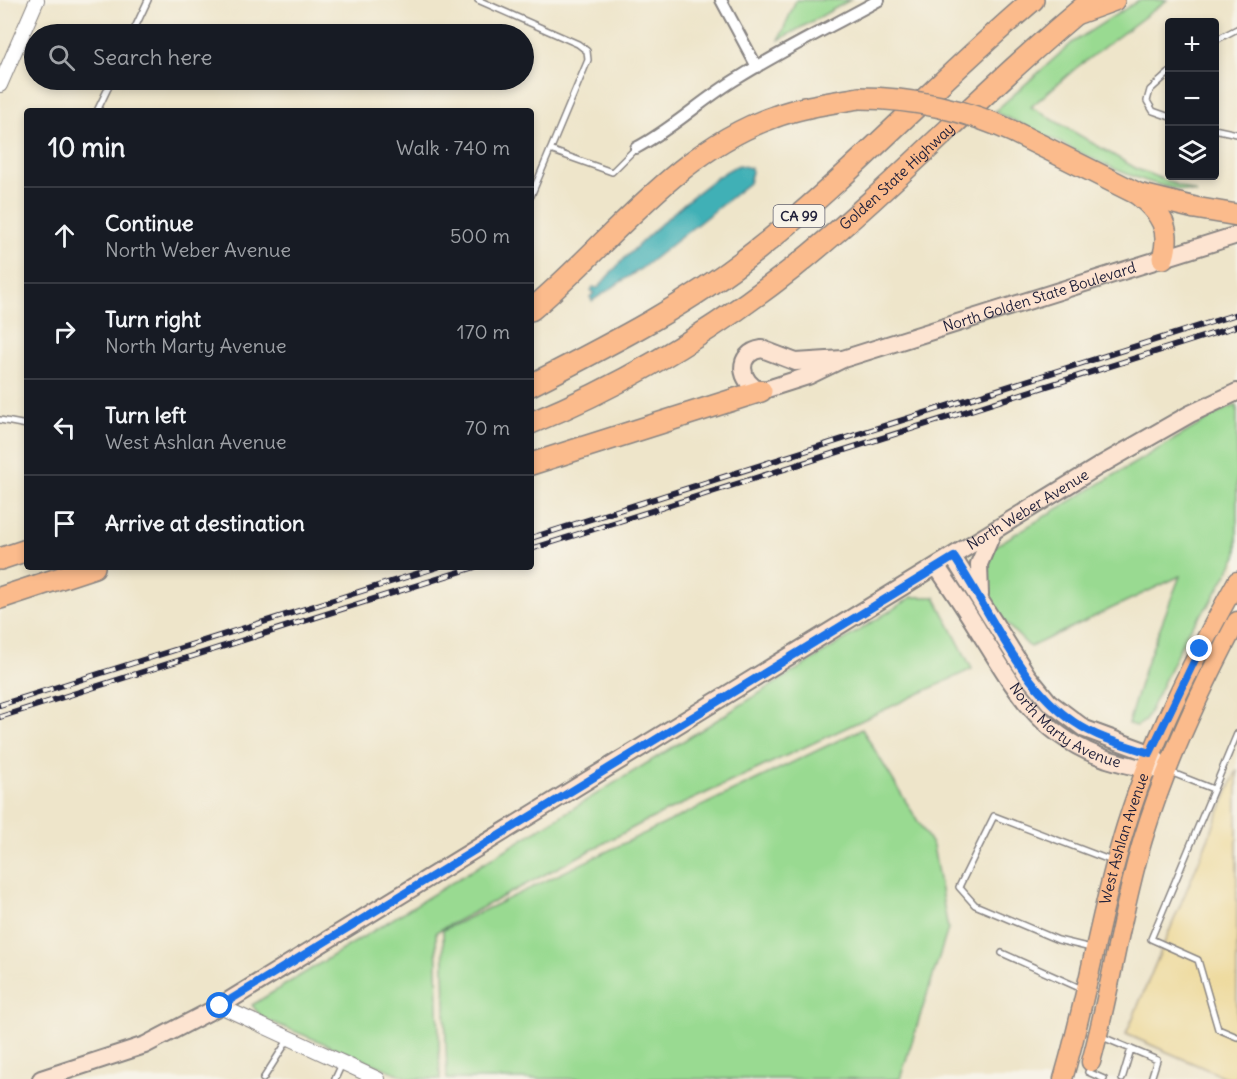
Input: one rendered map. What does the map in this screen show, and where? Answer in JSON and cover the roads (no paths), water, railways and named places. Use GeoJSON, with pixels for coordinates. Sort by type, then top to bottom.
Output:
{"type":"FeatureCollection","features":[{"type":"Feature","properties":{"kind":"highway","name":"CA 99"},"geometry":{"type":"LineString","coordinates":[[534,383],[643,326],[710,285],[756,252],[800,215],[1034,0]]}},
{"type":"Feature","properties":{"kind":"highway","name":"Golden State Highway"},"geometry":{"type":"LineString","coordinates":[[534,422],[603,389],[672,351],[732,312],[792,268],[854,215],[1001,77],[1092,0]]}},
{"type":"Feature","properties":{"kind":"highway"},"geometry":{"type":"LineString","coordinates":[[1074,14],[1114,0]]}},
{"type":"Feature","properties":{"kind":"highway"},"geometry":{"type":"LineString","coordinates":[[534,307],[680,172],[709,149],[772,117],[859,98],[907,100],[942,106],[977,117],[1138,194],[1152,205],[1165,225],[1167,246],[1163,258]]}},
{"type":"Feature","properties":{"kind":"highway"},"geometry":{"type":"LineString","coordinates":[[1138,194],[1195,208],[1237,214]]}},
{"type":"Feature","properties":{"kind":"highway"},"geometry":{"type":"LineString","coordinates":[[534,463],[761,391]]}},
{"type":"Feature","properties":{"kind":"highway"},"geometry":{"type":"LineString","coordinates":[[0,559],[24,551]]}},
{"type":"Feature","properties":{"kind":"highway"},"geometry":{"type":"LineString","coordinates":[[0,598],[85,570]]}},
{"type":"Feature","properties":{"kind":"main road","name":"North Golden State Boulevard"},"geometry":{"type":"LineString","coordinates":[[843,359],[796,362],[767,349],[757,350],[746,359],[742,373],[750,385],[761,391],[808,376],[843,359],[1237,235]]}},
{"type":"Feature","properties":{"kind":"main road","name":"North Weber Avenue"},"geometry":{"type":"LineString","coordinates":[[41,1079],[145,1045],[220,1006],[993,532],[1190,414],[1237,392]]}},
{"type":"Feature","properties":{"kind":"main road"},"geometry":{"type":"LineString","coordinates":[[981,602],[978,578],[980,564],[993,532]]}},
{"type":"Feature","properties":{"kind":"main road","name":"North Marty Avenue"},"geometry":{"type":"LineString","coordinates":[[954,557],[1028,675],[1049,702],[1091,732],[1166,770]]}},
{"type":"Feature","properties":{"kind":"main road","name":"North Marty Avenue"},"geometry":{"type":"LineString","coordinates":[[937,567],[1021,698],[1042,722],[1077,747],[1147,762]]}},
{"type":"Feature","properties":{"kind":"main road","name":"West Ashlan Avenue"},"geometry":{"type":"LineString","coordinates":[[1063,1079],[1087,990],[1115,862],[1147,762],[1200,649],[1237,581]]}},
{"type":"Feature","properties":{"kind":"main road","name":"West Ashlan Avenue"},"geometry":{"type":"LineString","coordinates":[[1092,1073],[1098,1035],[1134,871],[1166,770],[1237,621]]}},
{"type":"Feature","properties":{"kind":"main road"},"geometry":{"type":"LineString","coordinates":[[1087,990],[1094,1007],[1092,1073]]}},
{"type":"Feature","properties":{"kind":"street"},"geometry":{"type":"LineString","coordinates":[[27,24],[37,0]]}},
{"type":"Feature","properties":{"kind":"street"},"geometry":{"type":"LineString","coordinates":[[721,0],[757,67]]}},
{"type":"Feature","properties":{"kind":"street"},"geometry":{"type":"LineString","coordinates":[[636,148],[664,134],[713,94],[757,67],[879,0]]}},
{"type":"Feature","properties":{"kind":"street"},"geometry":{"type":"LineString","coordinates":[[0,85],[24,30]]}},
{"type":"Feature","properties":{"kind":"street"},"geometry":{"type":"LineString","coordinates":[[220,1006],[378,1079]]}},
{"type":"Feature","properties":{"kind":"lane"},"geometry":{"type":"LineString","coordinates":[[137,24],[148,0]]}},
{"type":"Feature","properties":{"kind":"lane"},"geometry":{"type":"LineString","coordinates":[[478,0],[533,24]]}},
{"type":"Feature","properties":{"kind":"lane"},"geometry":{"type":"LineString","coordinates":[[534,25],[578,44],[587,51],[588,60],[534,189]]}},
{"type":"Feature","properties":{"kind":"lane"},"geometry":{"type":"LineString","coordinates":[[1219,39],[1237,29]]}},
{"type":"Feature","properties":{"kind":"lane"},"geometry":{"type":"LineString","coordinates":[[1165,76],[1150,90],[1147,101],[1154,111],[1165,115]]}},
{"type":"Feature","properties":{"kind":"lane"},"geometry":{"type":"LineString","coordinates":[[99,108],[107,90]]}},
{"type":"Feature","properties":{"kind":"lane"},"geometry":{"type":"LineString","coordinates":[[1219,130],[1237,134]]}},
{"type":"Feature","properties":{"kind":"lane"},"geometry":{"type":"LineString","coordinates":[[550,150],[612,172],[636,148]]}},
{"type":"Feature","properties":{"kind":"lane"},"geometry":{"type":"LineString","coordinates":[[0,420],[24,424]]}},
{"type":"Feature","properties":{"kind":"lane"},"geometry":{"type":"LineString","coordinates":[[1237,734],[1151,939],[1198,960],[1218,1029],[1237,1037]]}},
{"type":"Feature","properties":{"kind":"lane"},"geometry":{"type":"LineString","coordinates":[[1166,770],[1214,789]]}},
{"type":"Feature","properties":{"kind":"lane"},"geometry":{"type":"LineString","coordinates":[[1096,949],[1058,940],[975,905],[959,887],[994,816],[1115,862]]}},
{"type":"Feature","properties":{"kind":"lane"},"geometry":{"type":"LineString","coordinates":[[1002,953],[1087,990]]}},
{"type":"Feature","properties":{"kind":"lane"},"geometry":{"type":"LineString","coordinates":[[1098,1035],[1157,1060],[1151,1079]]}},
{"type":"Feature","properties":{"kind":"lane"},"geometry":{"type":"LineString","coordinates":[[263,1079],[288,1038]]}},
{"type":"Feature","properties":{"kind":"lane"},"geometry":{"type":"LineString","coordinates":[[1122,1079],[1131,1048]]}},
{"type":"Feature","properties":{"kind":"lane"},"geometry":{"type":"LineString","coordinates":[[335,1079],[342,1063]]}},
{"type":"Feature","properties":{"kind":"water"},"geometry":{"type":"Polygon","coordinates":[[[739,165],[751,168],[749,183],[642,268],[592,301],[590,297],[594,293],[591,291],[593,287],[598,288],[665,220],[707,185],[739,165]]]}},
{"type":"Feature","properties":{"kind":"railway"},"geometry":{"type":"LineString","coordinates":[[534,537],[1237,314]]}},
{"type":"Feature","properties":{"kind":"railway"},"geometry":{"type":"LineString","coordinates":[[534,548],[1237,326]]}},
{"type":"Feature","properties":{"kind":"railway"},"geometry":{"type":"LineString","coordinates":[[0,705],[428,570]]}},
{"type":"Feature","properties":{"kind":"railway"},"geometry":{"type":"LineString","coordinates":[[0,717],[466,570]]}}]}
